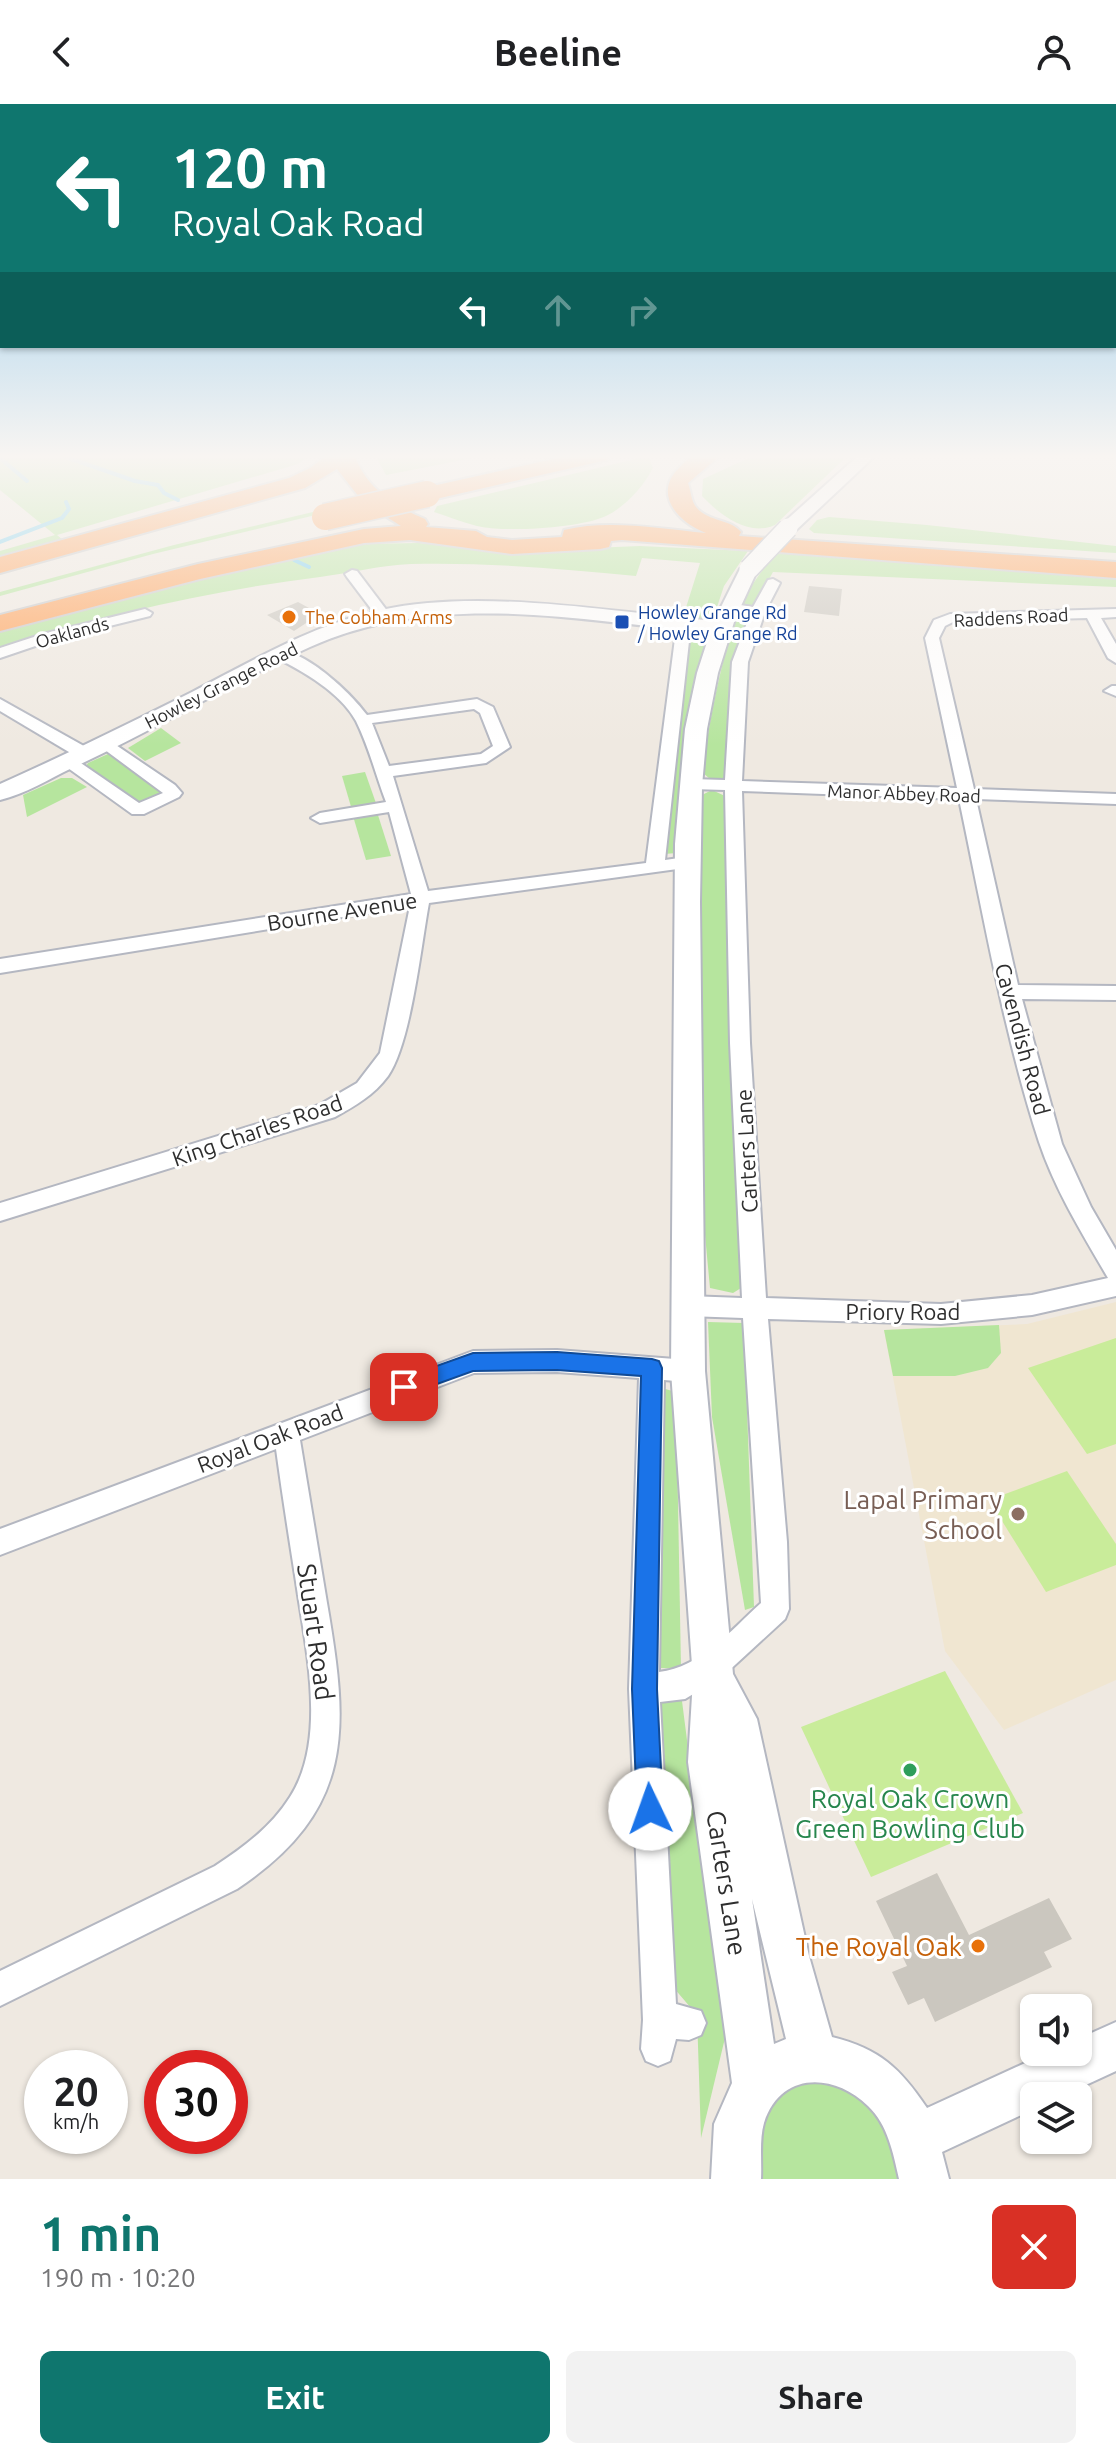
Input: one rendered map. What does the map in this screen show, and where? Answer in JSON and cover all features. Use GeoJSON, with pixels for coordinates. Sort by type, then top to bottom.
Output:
{"type":"FeatureCollection","features":[{"type":"Feature","properties":{"kind":"highway"},"geometry":{"type":"LineString","coordinates":[[0,565],[48,552]]}},
{"type":"Feature","properties":{"kind":"highway"},"geometry":{"type":"LineString","coordinates":[[0,586],[151,552]]}},
{"type":"Feature","properties":{"kind":"highway"},"geometry":{"type":"LineString","coordinates":[[0,601],[167,552]]}},
{"type":"Feature","properties":{"kind":"highway"},"geometry":{"type":"LineString","coordinates":[[0,623],[287,552]]}},
{"type":"Feature","properties":{"kind":"highway"},"geometry":{"type":"LineString","coordinates":[[849,552],[1116,570]]}},
{"type":"Feature","properties":{"kind":"highway"},"geometry":{"type":"LineString","coordinates":[[1008,552],[1116,559]]}},
{"type":"Feature","properties":{"kind":"street","name":"Carters Lane"},"geometry":{"type":"LineString","coordinates":[[669,2031],[644,1689],[670,1369],[688,1306],[686,863],[691,784],[699,720],[725,618],[749,569],[765,552]]}},
{"type":"Feature","properties":{"kind":"street"},"geometry":{"type":"LineString","coordinates":[[352,574],[383,615]]}},
{"type":"Feature","properties":{"kind":"street","name":"Carters Lane"},"geometry":{"type":"LineString","coordinates":[[713,1672],[775,1609],[740,1043],[733,787],[740,662],[758,612],[773,583]]}},
{"type":"Feature","properties":{"kind":"street","name":"Howley Grange Road"},"geometry":{"type":"LineString","coordinates":[[0,793],[77,759],[326,632],[383,615],[434,608],[486,606],[684,623],[725,618]]}},
{"type":"Feature","properties":{"kind":"street"},"geometry":{"type":"LineString","coordinates":[[725,618],[758,612]]}},
{"type":"Feature","properties":{"kind":"street","name":"Oaklands"},"geometry":{"type":"LineString","coordinates":[[0,653],[48,637],[145,613]]}},
{"type":"Feature","properties":{"kind":"street","name":"Raddens Road"},"geometry":{"type":"LineString","coordinates":[[966,795],[932,638],[939,623],[970,616],[1116,613]]}},
{"type":"Feature","properties":{"kind":"street"},"geometry":{"type":"LineString","coordinates":[[1092,614],[1116,658]]}},
{"type":"Feature","properties":{"kind":"street"},"geometry":{"type":"LineString","coordinates":[[655,865],[684,623]]}},
{"type":"Feature","properties":{"kind":"street"},"geometry":{"type":"LineString","coordinates":[[279,654],[330,683],[363,720],[396,806],[421,898]]}},
{"type":"Feature","properties":{"kind":"street"},"geometry":{"type":"LineString","coordinates":[[0,704],[77,759],[138,810],[173,793],[107,744]]}},
{"type":"Feature","properties":{"kind":"street"},"geometry":{"type":"LineString","coordinates":[[363,720],[477,704],[487,710],[502,747],[486,758],[382,772]]}},
{"type":"Feature","properties":{"kind":"street","name":"Manor Abbey Road"},"geometry":{"type":"LineString","coordinates":[[691,784],[1116,799]]}},
{"type":"Feature","properties":{"kind":"street","name":"Cavendish Road"},"geometry":{"type":"LineString","coordinates":[[966,795],[1010,992],[1051,1144],[1081,1210],[1116,1271]]}},
{"type":"Feature","properties":{"kind":"street"},"geometry":{"type":"LineString","coordinates":[[320,818],[396,806]]}},
{"type":"Feature","properties":{"kind":"street","name":"Bourne Avenue"},"geometry":{"type":"LineString","coordinates":[[0,966],[421,898],[686,863]]}},
{"type":"Feature","properties":{"kind":"street","name":"King Charles Road"},"geometry":{"type":"LineString","coordinates":[[0,1212],[327,1111],[359,1093],[380,1073],[390,1053],[421,898]]}},
{"type":"Feature","properties":{"kind":"street"},"geometry":{"type":"LineString","coordinates":[[1010,992],[1116,993]]}},
{"type":"Feature","properties":{"kind":"street","name":"Priory Road"},"geometry":{"type":"LineString","coordinates":[[688,1306],[941,1314],[1032,1305],[1116,1286]]}},
{"type":"Feature","properties":{"kind":"street","name":"Royal Oak Road"},"geometry":{"type":"LineString","coordinates":[[0,1542],[473,1362],[557,1361],[670,1369]]}},
{"type":"Feature","properties":{"kind":"street","name":"Carters Lane"},"geometry":{"type":"LineString","coordinates":[[670,1369],[713,1672],[709,1762],[757,2086]]}},
{"type":"Feature","properties":{"kind":"street","name":"Stuart Road"},"geometry":{"type":"LineString","coordinates":[[0,1989],[229,1879],[279,1838],[316,1781],[328,1722],[326,1684],[286,1432]]}},
{"type":"Feature","properties":{"kind":"street","name":"Carters Lane"},"geometry":{"type":"LineString","coordinates":[[713,1672],[736,1719],[786,1956],[814,2056]]}},
{"type":"Feature","properties":{"kind":"street"},"geometry":{"type":"LineString","coordinates":[[644,1689],[685,1684],[713,1672]]}},
{"type":"Feature","properties":{"kind":"street"},"geometry":{"type":"LineString","coordinates":[[736,2179],[737,2135],[747,2103],[757,2086],[781,2065],[814,2056],[846,2061],[873,2077],[897,2103],[919,2159],[1116,2046]]}},
{"type":"Feature","properties":{"kind":"shaded area","name":"Lapal Primary School"},"geometry":{"type":"Polygon","coordinates":[[[1116,1302],[1116,1680],[1004,1730],[945,1651],[884,1330],[1027,1324],[1116,1302]]]}},
{"type":"Feature","properties":{"kind":"green space"},"geometry":{"type":"Polygon","coordinates":[[[0,552],[24,552],[0,559],[0,552]]]}},
{"type":"Feature","properties":{"kind":"green space"},"geometry":{"type":"Polygon","coordinates":[[[149,552],[162,552],[0,596],[0,592],[149,552]]]}},
{"type":"Feature","properties":{"kind":"green space"},"geometry":{"type":"Polygon","coordinates":[[[320,552],[747,552],[724,586],[715,613],[700,619],[683,617],[700,563],[642,558],[636,576],[495,565],[411,564],[198,597],[79,625],[0,650],[0,632],[137,594],[320,552]]]}},
{"type":"Feature","properties":{"kind":"green space"},"geometry":{"type":"Polygon","coordinates":[[[775,552],[1116,576],[1116,587],[773,572],[754,606],[742,605],[741,601],[775,552]]]}},
{"type":"Feature","properties":{"kind":"green space"},"geometry":{"type":"Polygon","coordinates":[[[737,613],[751,617],[727,778],[723,781],[710,779],[702,772],[725,652],[737,613]]]}},
{"type":"Feature","properties":{"kind":"green space"},"geometry":{"type":"Polygon","coordinates":[[[689,632],[706,633],[709,640],[677,853],[664,854],[689,632]]]}},
{"type":"Feature","properties":{"kind":"green space"},"geometry":{"type":"Polygon","coordinates":[[[161,728],[181,743],[145,761],[128,748],[161,728]]]}},
{"type":"Feature","properties":{"kind":"green space"},"geometry":{"type":"Polygon","coordinates":[[[108,754],[164,792],[162,796],[138,804],[84,769],[88,763],[108,754]]]}},
{"type":"Feature","properties":{"kind":"green space"},"geometry":{"type":"Polygon","coordinates":[[[365,772],[377,806],[352,810],[342,776],[365,772]]]}},
{"type":"Feature","properties":{"kind":"green space"},"geometry":{"type":"Polygon","coordinates":[[[61,778],[72,778],[87,787],[27,817],[23,795],[61,778]]]}},
{"type":"Feature","properties":{"kind":"green space"},"geometry":{"type":"Polygon","coordinates":[[[712,790],[725,796],[742,1220],[741,1288],[733,1293],[710,1288],[705,1235],[700,796],[712,790]]]}},
{"type":"Feature","properties":{"kind":"green space"},"geometry":{"type":"Polygon","coordinates":[[[377,812],[391,856],[366,860],[353,816],[377,812]]]}},
{"type":"Feature","properties":{"kind":"green space"},"geometry":{"type":"Polygon","coordinates":[[[708,1322],[744,1323],[754,1607],[745,1610],[712,1417],[708,1322]]]}},
{"type":"Feature","properties":{"kind":"green space"},"geometry":{"type":"Polygon","coordinates":[[[999,1325],[1001,1353],[988,1368],[955,1376],[893,1376],[884,1330],[999,1325]]]}},
{"type":"Feature","properties":{"kind":"green space"},"geometry":{"type":"Polygon","coordinates":[[[1116,1338],[1116,1444],[1087,1454],[1028,1368],[1116,1338]]]}},
{"type":"Feature","properties":{"kind":"green space"},"geometry":{"type":"Polygon","coordinates":[[[658,1387],[676,1392],[681,1669],[661,1668],[658,1387]]]}},
{"type":"Feature","properties":{"kind":"green space"},"geometry":{"type":"Polygon","coordinates":[[[1067,1471],[1116,1544],[1116,1565],[1046,1592],[989,1500],[1067,1471]]]}},
{"type":"Feature","properties":{"kind":"green space","name":"Royal Oak Crown Green Bowling Club"},"geometry":{"type":"Polygon","coordinates":[[[945,1671],[1023,1813],[871,1877],[801,1727],[945,1671]]]}},
{"type":"Feature","properties":{"kind":"green space"},"geometry":{"type":"Polygon","coordinates":[[[653,1699],[682,1701],[725,2038],[701,2138],[697,2015],[673,1987],[653,1699]]]}},
{"type":"Feature","properties":{"kind":"green space"},"geometry":{"type":"Polygon","coordinates":[[[829,2080],[861,2099],[880,2119],[891,2144],[900,2179],[754,2179],[754,2141],[777,2096],[796,2083],[829,2080]]]}},
{"type":"Feature","properties":{"kind":"building"},"geometry":{"type":"Polygon","coordinates":[[[809,586],[842,589],[839,616],[804,612],[809,586]]]}},
{"type":"Feature","properties":{"kind":"building","name":"The Cobham Arms"},"geometry":{"type":"Polygon","coordinates":[[[298,602],[320,614],[294,631],[267,615],[298,602]]]}},
{"type":"Feature","properties":{"kind":"building","name":"The Royal Oak"},"geometry":{"type":"Polygon","coordinates":[[[937,1873],[969,1935],[1049,1898],[1072,1939],[1044,1952],[1052,1967],[935,2022],[924,1998],[908,2005],[892,1972],[907,1966],[876,1901],[937,1873]]]}},
{"type":"Feature","properties":{"kind":"waterway"},"geometry":{"type":"LineString","coordinates":[[294,560],[309,567]]}},
{"type":"Feature","properties":{"kind":"place","name":"The Cobham Arms"},"geometry":{"type":"Point","coordinates":[289,617]}},
{"type":"Feature","properties":{"kind":"place","name":"Howley Grange Rd / Howley Grange Rd"},"geometry":{"type":"Point","coordinates":[622,622]}},
{"type":"Feature","properties":{"kind":"place","name":"Lapal Primary School"},"geometry":{"type":"Point","coordinates":[1018,1514]}},
{"type":"Feature","properties":{"kind":"place","name":"Royal Oak Crown Green Bowling Club"},"geometry":{"type":"Point","coordinates":[910,1770]}},
{"type":"Feature","properties":{"kind":"place","name":"The Royal Oak"},"geometry":{"type":"Point","coordinates":[978,1946]}},
{"type":"Feature","properties":{"kind":"route"},"geometry":{"type":"LineString","coordinates":[[404,1387],[473,1362],[557,1361],[652,1368],[644,1689],[650,1809]]}}]}
